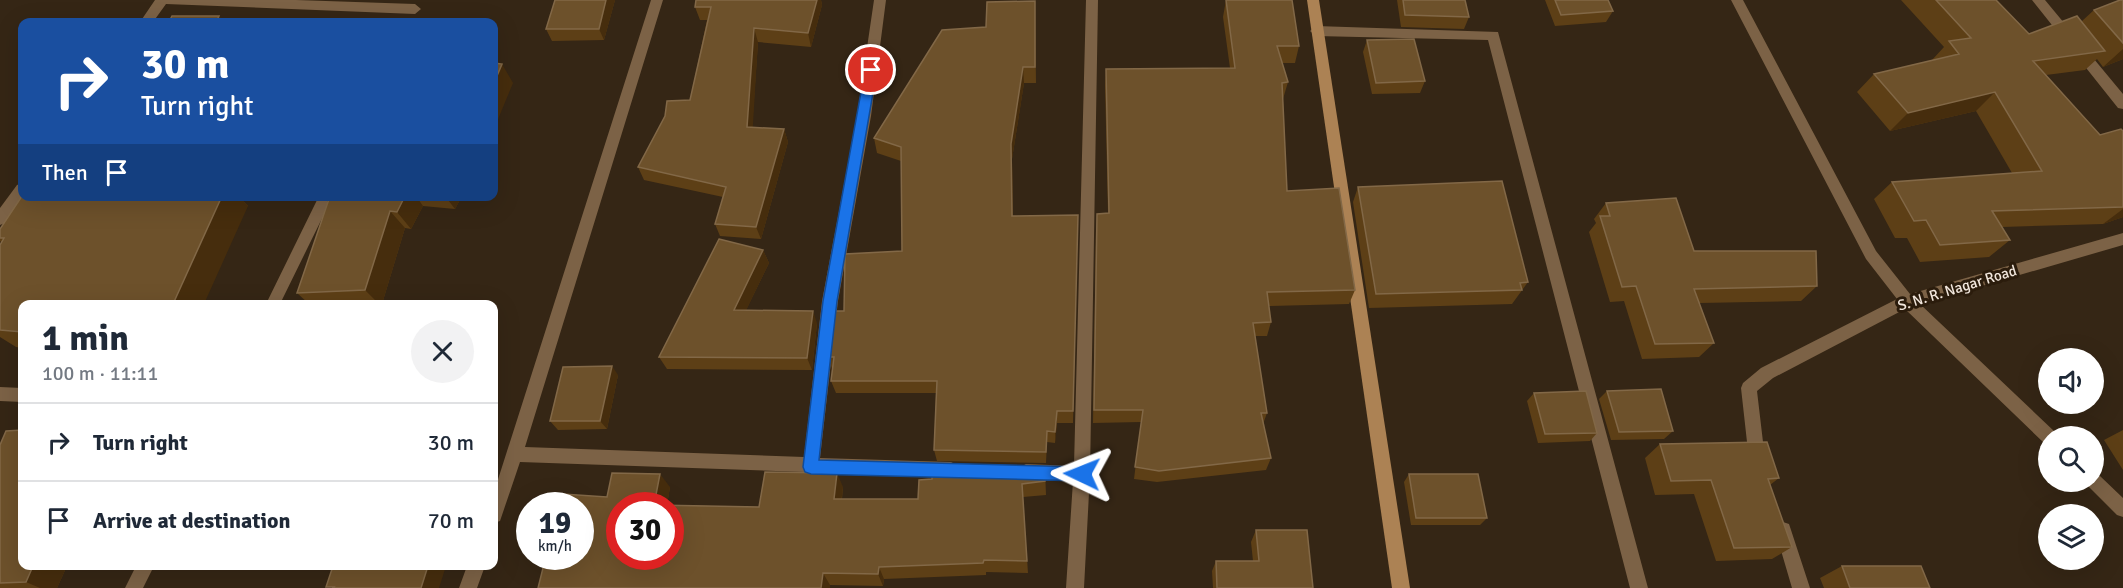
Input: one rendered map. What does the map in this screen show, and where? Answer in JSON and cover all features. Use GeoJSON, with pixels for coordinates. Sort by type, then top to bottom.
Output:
{"type":"FeatureCollection","features":[{"type":"Feature","properties":{"kind":"street"},"geometry":{"type":"LineString","coordinates":[[149,18],[162,0]]}},
{"type":"Feature","properties":{"kind":"street"},"geometry":{"type":"LineString","coordinates":[[168,0],[417,5]]}},
{"type":"Feature","properties":{"kind":"street"},"geometry":{"type":"LineString","coordinates":[[498,503],[657,0]]}},
{"type":"Feature","properties":{"kind":"street"},"geometry":{"type":"LineString","coordinates":[[811,467],[830,301],[864,116],[880,0]]}},
{"type":"Feature","properties":{"kind":"street"},"geometry":{"type":"LineString","coordinates":[[1075,588],[1082,474],[1092,0]]}},
{"type":"Feature","properties":{"kind":"street"},"geometry":{"type":"LineString","coordinates":[[1313,0],[1401,588]]}},
{"type":"Feature","properties":{"kind":"street"},"geometry":{"type":"LineString","coordinates":[[1737,0],[1870,255],[1907,301],[2038,426]]}},
{"type":"Feature","properties":{"kind":"street"},"geometry":{"type":"LineString","coordinates":[[2038,0],[2123,104]]}},
{"type":"Feature","properties":{"kind":"street"},"geometry":{"type":"LineString","coordinates":[[1316,31],[1493,35],[1638,588]]}},
{"type":"Feature","properties":{"kind":"street"},"geometry":{"type":"LineString","coordinates":[[0,219],[18,194]]}},
{"type":"Feature","properties":{"kind":"street"},"geometry":{"type":"LineString","coordinates":[[275,300],[324,201]]}},
{"type":"Feature","properties":{"kind":"street","name":"S. N. R. Nagar Road"},"geometry":{"type":"LineString","coordinates":[[1766,476],[1755,442],[1749,388],[1767,373],[1907,301],[2123,239]]}},
{"type":"Feature","properties":{"kind":"street"},"geometry":{"type":"LineString","coordinates":[[0,394],[18,395]]}},
{"type":"Feature","properties":{"kind":"street"},"geometry":{"type":"LineString","coordinates":[[515,454],[964,471]]}},
{"type":"Feature","properties":{"kind":"street"},"geometry":{"type":"LineString","coordinates":[[1011,472],[1082,474]]}},
{"type":"Feature","properties":{"kind":"street"},"geometry":{"type":"LineString","coordinates":[[2104,491],[2123,509]]}},
{"type":"Feature","properties":{"kind":"street"},"geometry":{"type":"LineString","coordinates":[[1776,510],[1801,588]]}},
{"type":"Feature","properties":{"kind":"street"},"geometry":{"type":"LineString","coordinates":[[134,588],[143,570]]}},
{"type":"Feature","properties":{"kind":"street"},"geometry":{"type":"LineString","coordinates":[[468,588],[475,570]]}},
{"type":"Feature","properties":{"kind":"building"},"geometry":{"type":"Polygon","coordinates":[[[555,0],[606,0],[599,29],[546,29],[555,0]]]}},
{"type":"Feature","properties":{"kind":"building"},"geometry":{"type":"Polygon","coordinates":[[[696,0],[817,0],[808,33],[754,28],[747,127],[784,129],[756,227],[715,224],[726,187],[638,167],[665,116],[667,101],[690,100],[711,7],[695,7],[696,0]]]}},
{"type":"Feature","properties":{"kind":"building"},"geometry":{"type":"Polygon","coordinates":[[[1226,0],[1292,0],[1299,46],[1277,46],[1288,82],[1282,83],[1287,191],[1339,188],[1355,290],[1267,292],[1271,322],[1253,323],[1267,413],[1261,413],[1271,458],[1159,471],[1135,467],[1143,410],[1094,410],[1097,214],[1109,213],[1106,69],[1235,68],[1226,0]]]}},
{"type":"Feature","properties":{"kind":"building"},"geometry":{"type":"Polygon","coordinates":[[[1403,0],[1465,0],[1469,17],[1405,15],[1403,0]]]}},
{"type":"Feature","properties":{"kind":"building"},"geometry":{"type":"Polygon","coordinates":[[[1555,0],[1608,0],[1613,11],[1561,15],[1555,0]]]}},
{"type":"Feature","properties":{"kind":"building"},"geometry":{"type":"Polygon","coordinates":[[[1936,0],[1996,0],[2029,34],[2077,16],[2105,51],[2033,61],[2100,135],[2121,129],[2123,131],[2123,207],[1992,211],[2010,240],[1940,245],[1926,220],[1914,221],[1892,182],[2042,171],[1995,92],[1908,113],[1874,74],[1959,54],[1949,41],[1971,38],[1936,0]]]}},
{"type":"Feature","properties":{"kind":"building"},"geometry":{"type":"Polygon","coordinates":[[[2123,0],[2123,43],[2094,10],[2123,0]]]}},
{"type":"Feature","properties":{"kind":"building"},"geometry":{"type":"Polygon","coordinates":[[[1035,1],[1035,67],[1023,67],[1011,144],[1012,216],[1078,215],[1073,411],[1057,411],[1055,432],[1047,431],[1046,452],[934,450],[937,381],[831,381],[834,357],[828,357],[833,311],[844,311],[845,254],[902,251],[901,147],[874,138],[942,30],[986,27],[987,2],[1035,1]]]}},
{"type":"Feature","properties":{"kind":"building"},"geometry":{"type":"Polygon","coordinates":[[[172,16],[219,16],[218,18],[171,18],[172,16]]]}},
{"type":"Feature","properties":{"kind":"building"},"geometry":{"type":"Polygon","coordinates":[[[1414,39],[1425,81],[1376,83],[1367,40],[1414,39]]]}},
{"type":"Feature","properties":{"kind":"building"},"geometry":{"type":"Polygon","coordinates":[[[1502,181],[1528,282],[1520,283],[1522,290],[1376,294],[1358,187],[1502,181]]]}},
{"type":"Feature","properties":{"kind":"building"},"geometry":{"type":"Polygon","coordinates":[[[1676,198],[1694,251],[1816,251],[1817,286],[1694,289],[1714,343],[1655,344],[1636,286],[1622,287],[1600,216],[1610,216],[1606,203],[1676,198]]]}},
{"type":"Feature","properties":{"kind":"building"},"geometry":{"type":"Polygon","coordinates":[[[19,201],[220,201],[175,300],[18,300],[18,332],[0,330],[0,245],[4,238],[0,238],[0,229],[19,201]]]}},
{"type":"Feature","properties":{"kind":"building"},"geometry":{"type":"Polygon","coordinates":[[[328,201],[402,201],[397,212],[390,211],[365,290],[297,293],[328,201]]]}},
{"type":"Feature","properties":{"kind":"building"},"geometry":{"type":"Polygon","coordinates":[[[719,239],[763,250],[734,310],[813,311],[807,358],[659,357],[719,239]]]}},
{"type":"Feature","properties":{"kind":"building"},"geometry":{"type":"Polygon","coordinates":[[[612,366],[600,421],[550,421],[563,367],[612,366]]]}},
{"type":"Feature","properties":{"kind":"building"},"geometry":{"type":"Polygon","coordinates":[[[1661,389],[1673,431],[1619,432],[1607,391],[1661,389]]]}},
{"type":"Feature","properties":{"kind":"building"},"geometry":{"type":"Polygon","coordinates":[[[1586,391],[1597,433],[1545,434],[1534,393],[1586,391]]]}},
{"type":"Feature","properties":{"kind":"building"},"geometry":{"type":"Polygon","coordinates":[[[18,430],[18,570],[31,570],[26,582],[0,583],[0,445],[6,431],[18,430]]]}},
{"type":"Feature","properties":{"kind":"building"},"geometry":{"type":"Polygon","coordinates":[[[1767,442],[1779,478],[1768,479],[1792,547],[1734,548],[1711,480],[1671,481],[1660,444],[1767,442]]]}},
{"type":"Feature","properties":{"kind":"building"},"geometry":{"type":"Polygon","coordinates":[[[933,466],[1045,469],[1045,481],[1022,484],[1027,561],[984,560],[983,563],[879,567],[878,574],[823,573],[821,588],[538,588],[542,570],[594,570],[594,496],[606,497],[606,570],[684,570],[684,506],[759,507],[765,472],[837,473],[834,499],[918,499],[919,480],[932,479],[933,466]]]}},
{"type":"Feature","properties":{"kind":"building"},"geometry":{"type":"Polygon","coordinates":[[[612,473],[660,474],[657,492],[608,492],[612,473]]]}},
{"type":"Feature","properties":{"kind":"building"},"geometry":{"type":"Polygon","coordinates":[[[1409,474],[1478,474],[1487,518],[1416,518],[1409,474]]]}},
{"type":"Feature","properties":{"kind":"building"},"geometry":{"type":"Polygon","coordinates":[[[1256,530],[1307,530],[1313,588],[1217,588],[1216,561],[1259,561],[1256,530]]]}},
{"type":"Feature","properties":{"kind":"building"},"geometry":{"type":"Polygon","coordinates":[[[1842,566],[1921,566],[1930,588],[1850,588],[1842,566]]]}},
{"type":"Feature","properties":{"kind":"building"},"geometry":{"type":"Polygon","coordinates":[[[332,570],[427,570],[421,588],[326,587],[332,570]]]}},
{"type":"Feature","properties":{"kind":"route"},"geometry":{"type":"LineString","coordinates":[[871,70],[830,301],[811,467],[1082,474]]}}]}
